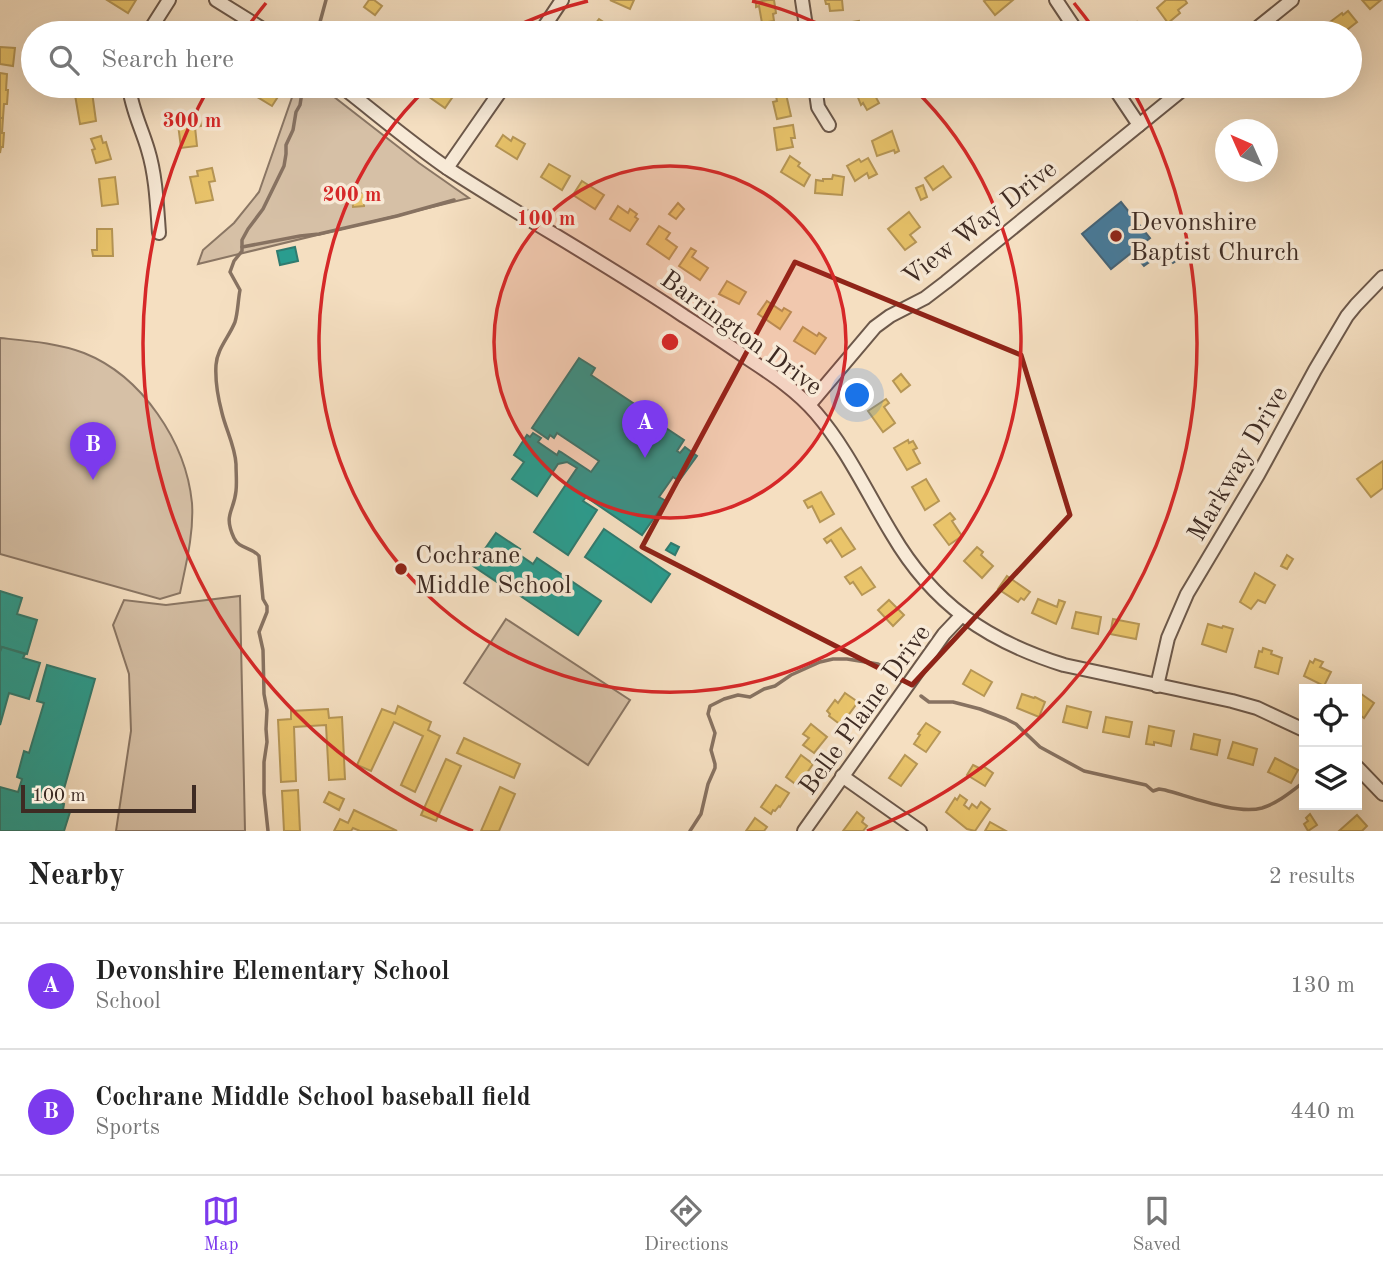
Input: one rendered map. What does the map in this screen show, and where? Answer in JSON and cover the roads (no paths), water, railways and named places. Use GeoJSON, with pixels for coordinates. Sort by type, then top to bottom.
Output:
{"type":"FeatureCollection","features":[{"type":"Feature","properties":{"kind":"street"},"geometry":{"type":"LineString","coordinates":[[156,21],[169,0]]}},
{"type":"Feature","properties":{"kind":"street"},"geometry":{"type":"LineString","coordinates":[[216,0],[250,21]]}},
{"type":"Feature","properties":{"kind":"street"},"geometry":{"type":"LineString","coordinates":[[548,21],[562,0]]}},
{"type":"Feature","properties":{"kind":"street"},"geometry":{"type":"LineString","coordinates":[[802,0],[805,21]]}},
{"type":"Feature","properties":{"kind":"street"},"geometry":{"type":"LineString","coordinates":[[1055,0],[1070,21]]}},
{"type":"Feature","properties":{"kind":"street"},"geometry":{"type":"LineString","coordinates":[[1266,21],[1292,0]]}},
{"type":"Feature","properties":{"kind":"street"},"geometry":{"type":"LineString","coordinates":[[132,98],[149,152],[159,233]]}},
{"type":"Feature","properties":{"kind":"street","name":"Barrington Drive"},"geometry":{"type":"LineString","coordinates":[[356,98],[447,168],[652,294],[760,367],[809,405],[832,433],[892,536],[912,564],[940,596],[962,615],[997,638],[1039,657],[1064,665],[1232,701],[1257,708],[1299,728]]}},
{"type":"Feature","properties":{"kind":"street"},"geometry":{"type":"LineString","coordinates":[[447,168],[496,98]]}},
{"type":"Feature","properties":{"kind":"street"},"geometry":{"type":"LineString","coordinates":[[817,98],[818,107],[829,125]]}},
{"type":"Feature","properties":{"kind":"street"},"geometry":{"type":"LineString","coordinates":[[1121,98],[1139,125]]}},
{"type":"Feature","properties":{"kind":"street","name":"View Way Drive"},"geometry":{"type":"LineString","coordinates":[[809,405],[875,327],[925,298],[946,282],[1172,98]]}},
{"type":"Feature","properties":{"kind":"street","name":"Markway Drive"},"geometry":{"type":"LineString","coordinates":[[1157,686],[1168,638],[1187,594],[1258,475],[1340,328],[1356,305],[1383,277]]}},
{"type":"Feature","properties":{"kind":"street","name":"Belle Plaine Drive"},"geometry":{"type":"LineString","coordinates":[[804,831],[944,634],[962,615]]}},
{"type":"Feature","properties":{"kind":"street"},"geometry":{"type":"LineString","coordinates":[[1362,772],[1383,794]]}},
{"type":"Feature","properties":{"kind":"street"},"geometry":{"type":"LineString","coordinates":[[842,776],[920,831]]}},
{"type":"Feature","properties":{"kind":"waterway"},"geometry":{"type":"LineString","coordinates":[[320,21],[326,0]]}},
{"type":"Feature","properties":{"kind":"waterway"},"geometry":{"type":"LineString","coordinates":[[268,831],[264,793],[267,710],[263,650],[259,632],[267,606],[263,599],[259,556],[236,542],[229,523],[236,491],[236,464],[219,401],[216,365],[237,314],[240,290],[230,272],[242,251],[242,240],[263,209],[284,166],[286,145],[301,98]]}},
{"type":"Feature","properties":{"kind":"waterway"},"geometry":{"type":"LineString","coordinates":[[242,247],[319,234],[454,200]]}},
{"type":"Feature","properties":{"kind":"waterway"},"geometry":{"type":"LineString","coordinates":[[690,831],[701,814],[715,768],[711,750],[715,733],[708,714],[710,706],[738,695],[750,697],[775,686],[791,675],[833,659],[878,664],[892,672]]}},
{"type":"Feature","properties":{"kind":"waterway"},"geometry":{"type":"LineString","coordinates":[[921,696],[929,702],[953,702],[1006,719],[1016,724],[1040,747],[1084,771],[1146,785],[1153,791],[1165,790],[1214,804],[1252,810],[1273,803],[1299,786]]}},
{"type":"Feature","properties":{"kind":"place","name":"Devonshire Baptist Church"},"geometry":{"type":"Point","coordinates":[1116,236]}},
{"type":"Feature","properties":{"kind":"place","name":"Devonshire Elementary School"},"geometry":{"type":"Point","coordinates":[645,458]}},
{"type":"Feature","properties":{"kind":"place","name":"Cochrane Middle School baseball field"},"geometry":{"type":"Point","coordinates":[93,480]}},
{"type":"Feature","properties":{"kind":"place","name":"Cochrane Middle School"},"geometry":{"type":"Point","coordinates":[401,569]}}]}
